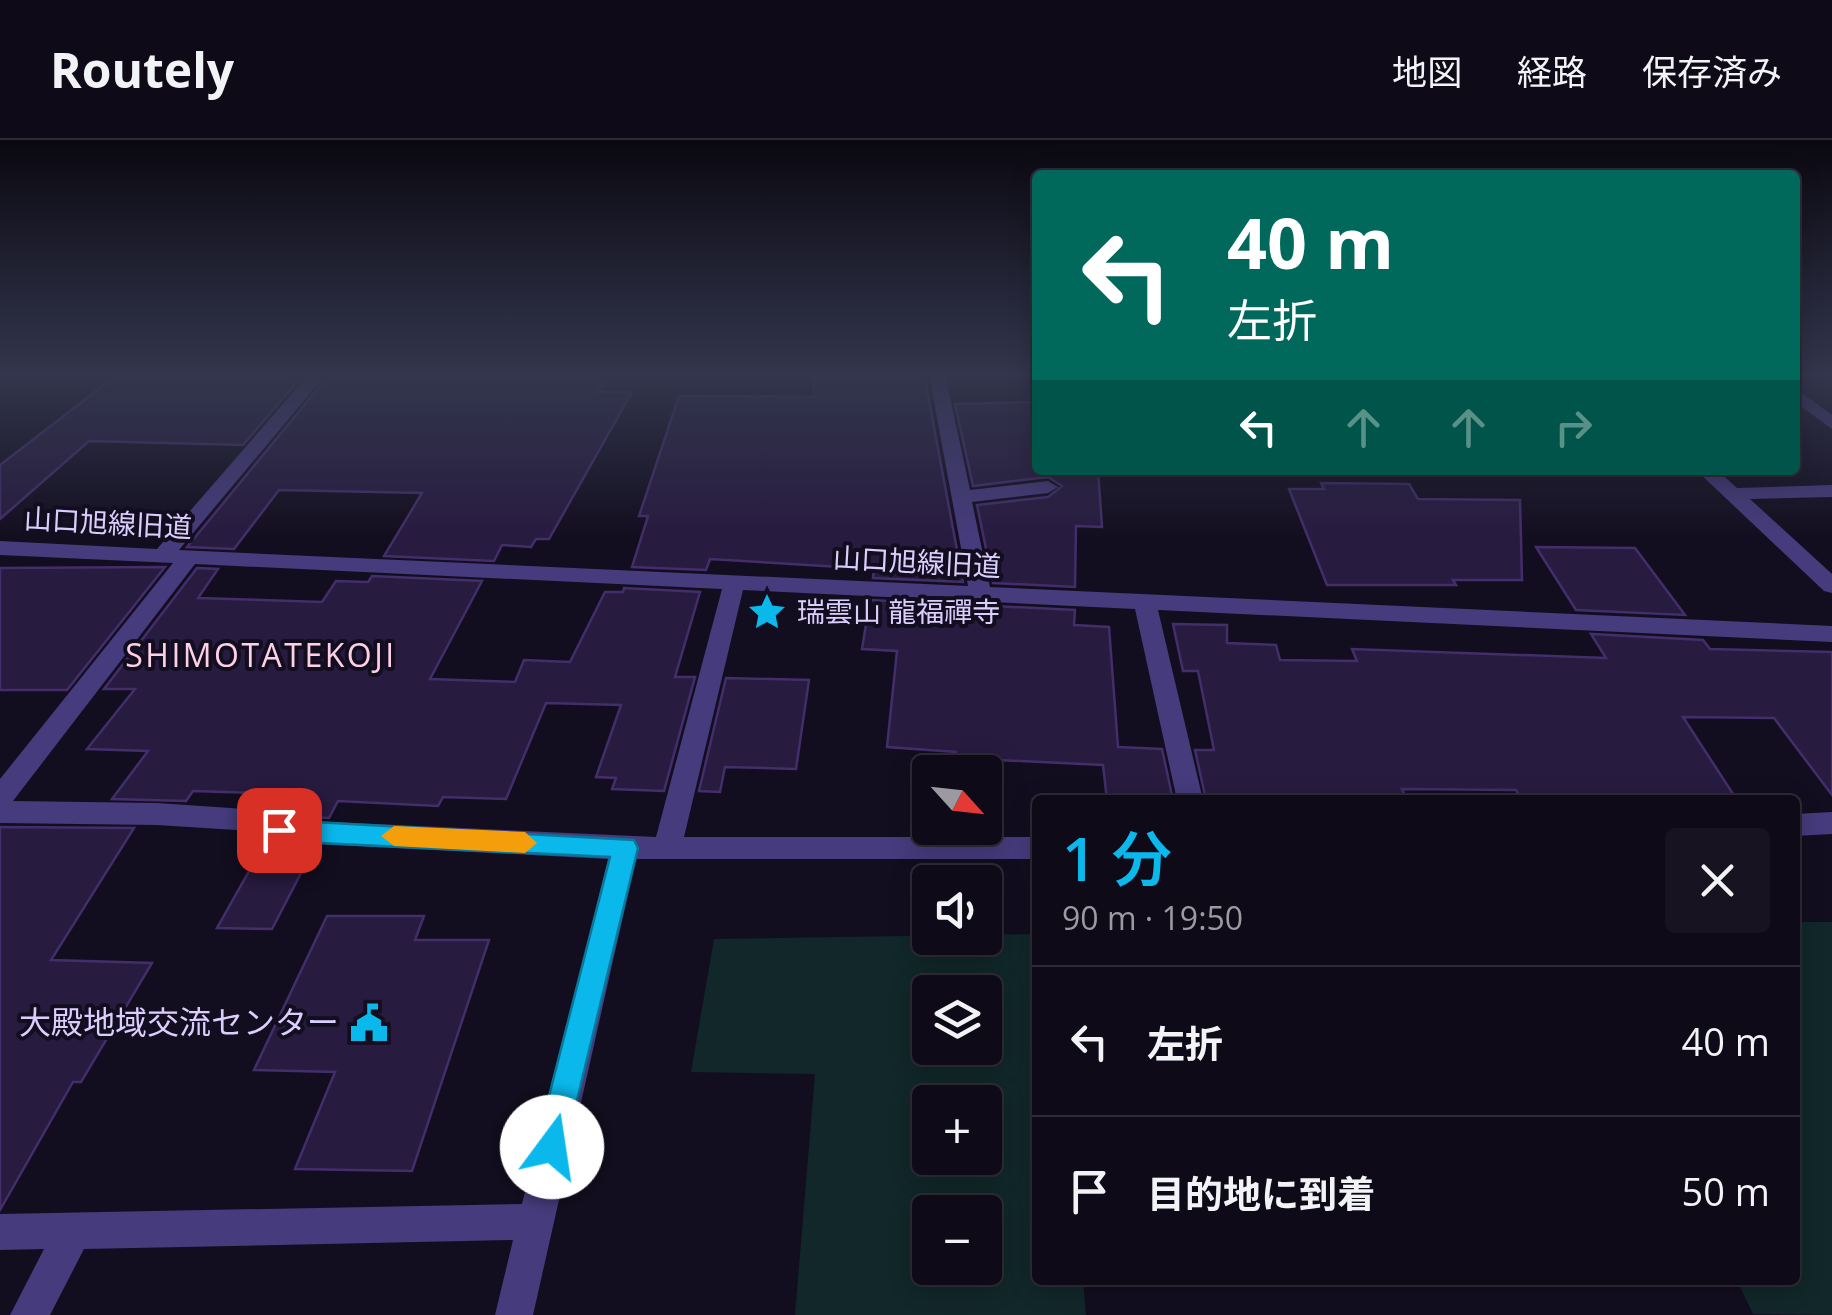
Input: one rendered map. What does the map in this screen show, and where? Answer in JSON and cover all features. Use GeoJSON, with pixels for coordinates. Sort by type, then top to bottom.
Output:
{"type":"FeatureCollection","features":[{"type":"Feature","properties":{"kind":"street"},"geometry":{"type":"LineString","coordinates":[[160,557],[271,429]]}},
{"type":"Feature","properties":{"kind":"street"},"geometry":{"type":"LineString","coordinates":[[948,429],[981,595]]}},
{"type":"Feature","properties":{"kind":"street"},"geometry":{"type":"LineString","coordinates":[[1711,475],[1832,586]]}},
{"type":"Feature","properties":{"kind":"street"},"geometry":{"type":"LineString","coordinates":[[962,497],[1048,487]]}},
{"type":"Feature","properties":{"kind":"street"},"geometry":{"type":"LineString","coordinates":[[1732,494],[1832,491]]}},
{"type":"Feature","properties":{"kind":"street","name":"山口旭線旧道"},"geometry":{"type":"LineString","coordinates":[[0,548],[1832,634]]}},
{"type":"Feature","properties":{"kind":"street"},"geometry":{"type":"LineString","coordinates":[[0,798],[189,558]]}},
{"type":"Feature","properties":{"kind":"street"},"geometry":{"type":"LineString","coordinates":[[667,848],[734,583]]}},
{"type":"Feature","properties":{"kind":"street"},"geometry":{"type":"LineString","coordinates":[[1145,603],[1189,795]]}},
{"type":"Feature","properties":{"kind":"street"},"geometry":{"type":"LineString","coordinates":[[0,812],[157,814],[276,822],[279,830],[625,848],[1032,848]]}},
{"type":"Feature","properties":{"kind":"street"},"geometry":{"type":"LineString","coordinates":[[1800,825],[1832,823]]}},
{"type":"Feature","properties":{"kind":"street"},"geometry":{"type":"LineString","coordinates":[[514,1315],[625,848]]}},
{"type":"Feature","properties":{"kind":"street"},"geometry":{"type":"LineString","coordinates":[[0,1232],[534,1222]]}},
{"type":"Feature","properties":{"kind":"street"},"geometry":{"type":"LineString","coordinates":[[29,1315],[74,1231]]}},
{"type":"Feature","properties":{"kind":"green space"},"geometry":{"type":"Polygon","coordinates":[[[1800,922],[1832,922],[1832,1315],[1753,1314],[1739,1285],[1800,1285],[1800,922]]]}},
{"type":"Feature","properties":{"kind":"green space"},"geometry":{"type":"Polygon","coordinates":[[[1032,934],[1032,1285],[1083,1285],[1086,1315],[795,1315],[815,1074],[691,1072],[714,939],[912,936],[912,955],[1002,955],[1002,935],[1032,934]]]}},
{"type":"Feature","properties":{"kind":"building"},"geometry":{"type":"Polygon","coordinates":[[[47,429],[257,429],[243,445],[89,441],[0,519],[0,465],[47,429]]]}},
{"type":"Feature","properties":{"kind":"building"},"geometry":{"type":"Polygon","coordinates":[[[285,429],[611,429],[549,539],[536,539],[531,547],[502,545],[494,561],[384,556],[422,493],[279,490],[234,549],[187,547],[285,429]]]}},
{"type":"Feature","properties":{"kind":"building"},"geometry":{"type":"Polygon","coordinates":[[[668,429],[934,429],[963,582],[873,578],[874,569],[710,559],[706,570],[632,567],[648,516],[639,516],[668,429]]]}},
{"type":"Feature","properties":{"kind":"building"},"geometry":{"type":"Polygon","coordinates":[[[960,429],[1032,429],[1032,475],[1098,475],[1102,527],[1076,526],[1075,587],[993,583],[977,505],[1048,497],[1062,486],[1048,477],[973,486],[960,429]]]}},
{"type":"Feature","properties":{"kind":"building"},"geometry":{"type":"Polygon","coordinates":[[[1321,483],[1409,484],[1418,499],[1520,500],[1522,580],[1453,580],[1456,585],[1327,585],[1289,489],[1324,489],[1321,483]]]}},
{"type":"Feature","properties":{"kind":"building"},"geometry":{"type":"Polygon","coordinates":[[[1536,547],[1635,548],[1685,615],[1576,610],[1536,547]]]}},
{"type":"Feature","properties":{"kind":"building"},"geometry":{"type":"Polygon","coordinates":[[[165,567],[67,690],[0,690],[0,568],[165,567]]]}},
{"type":"Feature","properties":{"kind":"building"},"geometry":{"type":"Polygon","coordinates":[[[197,568],[218,569],[198,598],[322,602],[336,581],[368,582],[372,576],[482,581],[430,679],[515,682],[524,660],[570,662],[605,592],[623,592],[624,588],[700,592],[675,677],[695,677],[664,791],[612,789],[616,778],[596,777],[621,705],[546,703],[506,799],[443,797],[438,806],[338,801],[329,818],[290,816],[282,811],[291,794],[193,791],[186,801],[112,799],[148,751],[87,749],[135,689],[104,689],[197,568]]]}},
{"type":"Feature","properties":{"kind":"building"},"geometry":{"type":"Polygon","coordinates":[[[870,600],[1075,610],[1074,625],[1109,627],[1118,747],[1162,749],[1172,795],[1106,795],[1103,765],[1002,760],[1002,755],[956,755],[887,747],[897,651],[862,649],[870,600]]]}},
{"type":"Feature","properties":{"kind":"building"},"geometry":{"type":"Polygon","coordinates":[[[1173,624],[1227,625],[1227,643],[1276,645],[1280,660],[1357,661],[1352,649],[1606,658],[1591,634],[1703,640],[1710,649],[1832,652],[1832,795],[1774,718],[1683,717],[1734,795],[1519,795],[1516,790],[1402,789],[1405,795],[1205,795],[1195,750],[1214,750],[1198,671],[1183,671],[1173,624]]]}},
{"type":"Feature","properties":{"kind":"building"},"geometry":{"type":"Polygon","coordinates":[[[726,678],[809,680],[796,769],[725,767],[720,792],[699,791],[726,678]]]}},
{"type":"Feature","properties":{"kind":"building"},"geometry":{"type":"Polygon","coordinates":[[[0,827],[134,828],[51,960],[152,963],[81,1082],[73,1082],[0,1210],[0,827]]]}},
{"type":"Feature","properties":{"kind":"building"},"geometry":{"type":"Polygon","coordinates":[[[266,841],[314,848],[272,929],[217,928],[266,841]]]}},
{"type":"Feature","properties":{"kind":"building","name":"大殿地域交流センター"},"geometry":{"type":"Polygon","coordinates":[[[327,916],[424,916],[415,940],[489,940],[412,1171],[295,1169],[335,1072],[254,1070],[327,916]]]}},
{"type":"Feature","properties":{"kind":"slow traffic"},"geometry":{"type":"LineString","coordinates":[[394,836],[525,843]]}},
{"type":"Feature","properties":{"kind":"place","name":"瑞雲山 龍福禪寺"},"geometry":{"type":"Point","coordinates":[767,612]}},
{"type":"Feature","properties":{"kind":"place","name":"大殿地域交流センター"},"geometry":{"type":"Point","coordinates":[369,1023]}},
{"type":"Feature","properties":{"kind":"district","name":"SHIMOTATEKOJI"},"geometry":{"type":"Point","coordinates":[261,656]}},
{"type":"Feature","properties":{"kind":"route"},"geometry":{"type":"LineString","coordinates":[[279,830],[625,848],[552,1147]]}}]}
